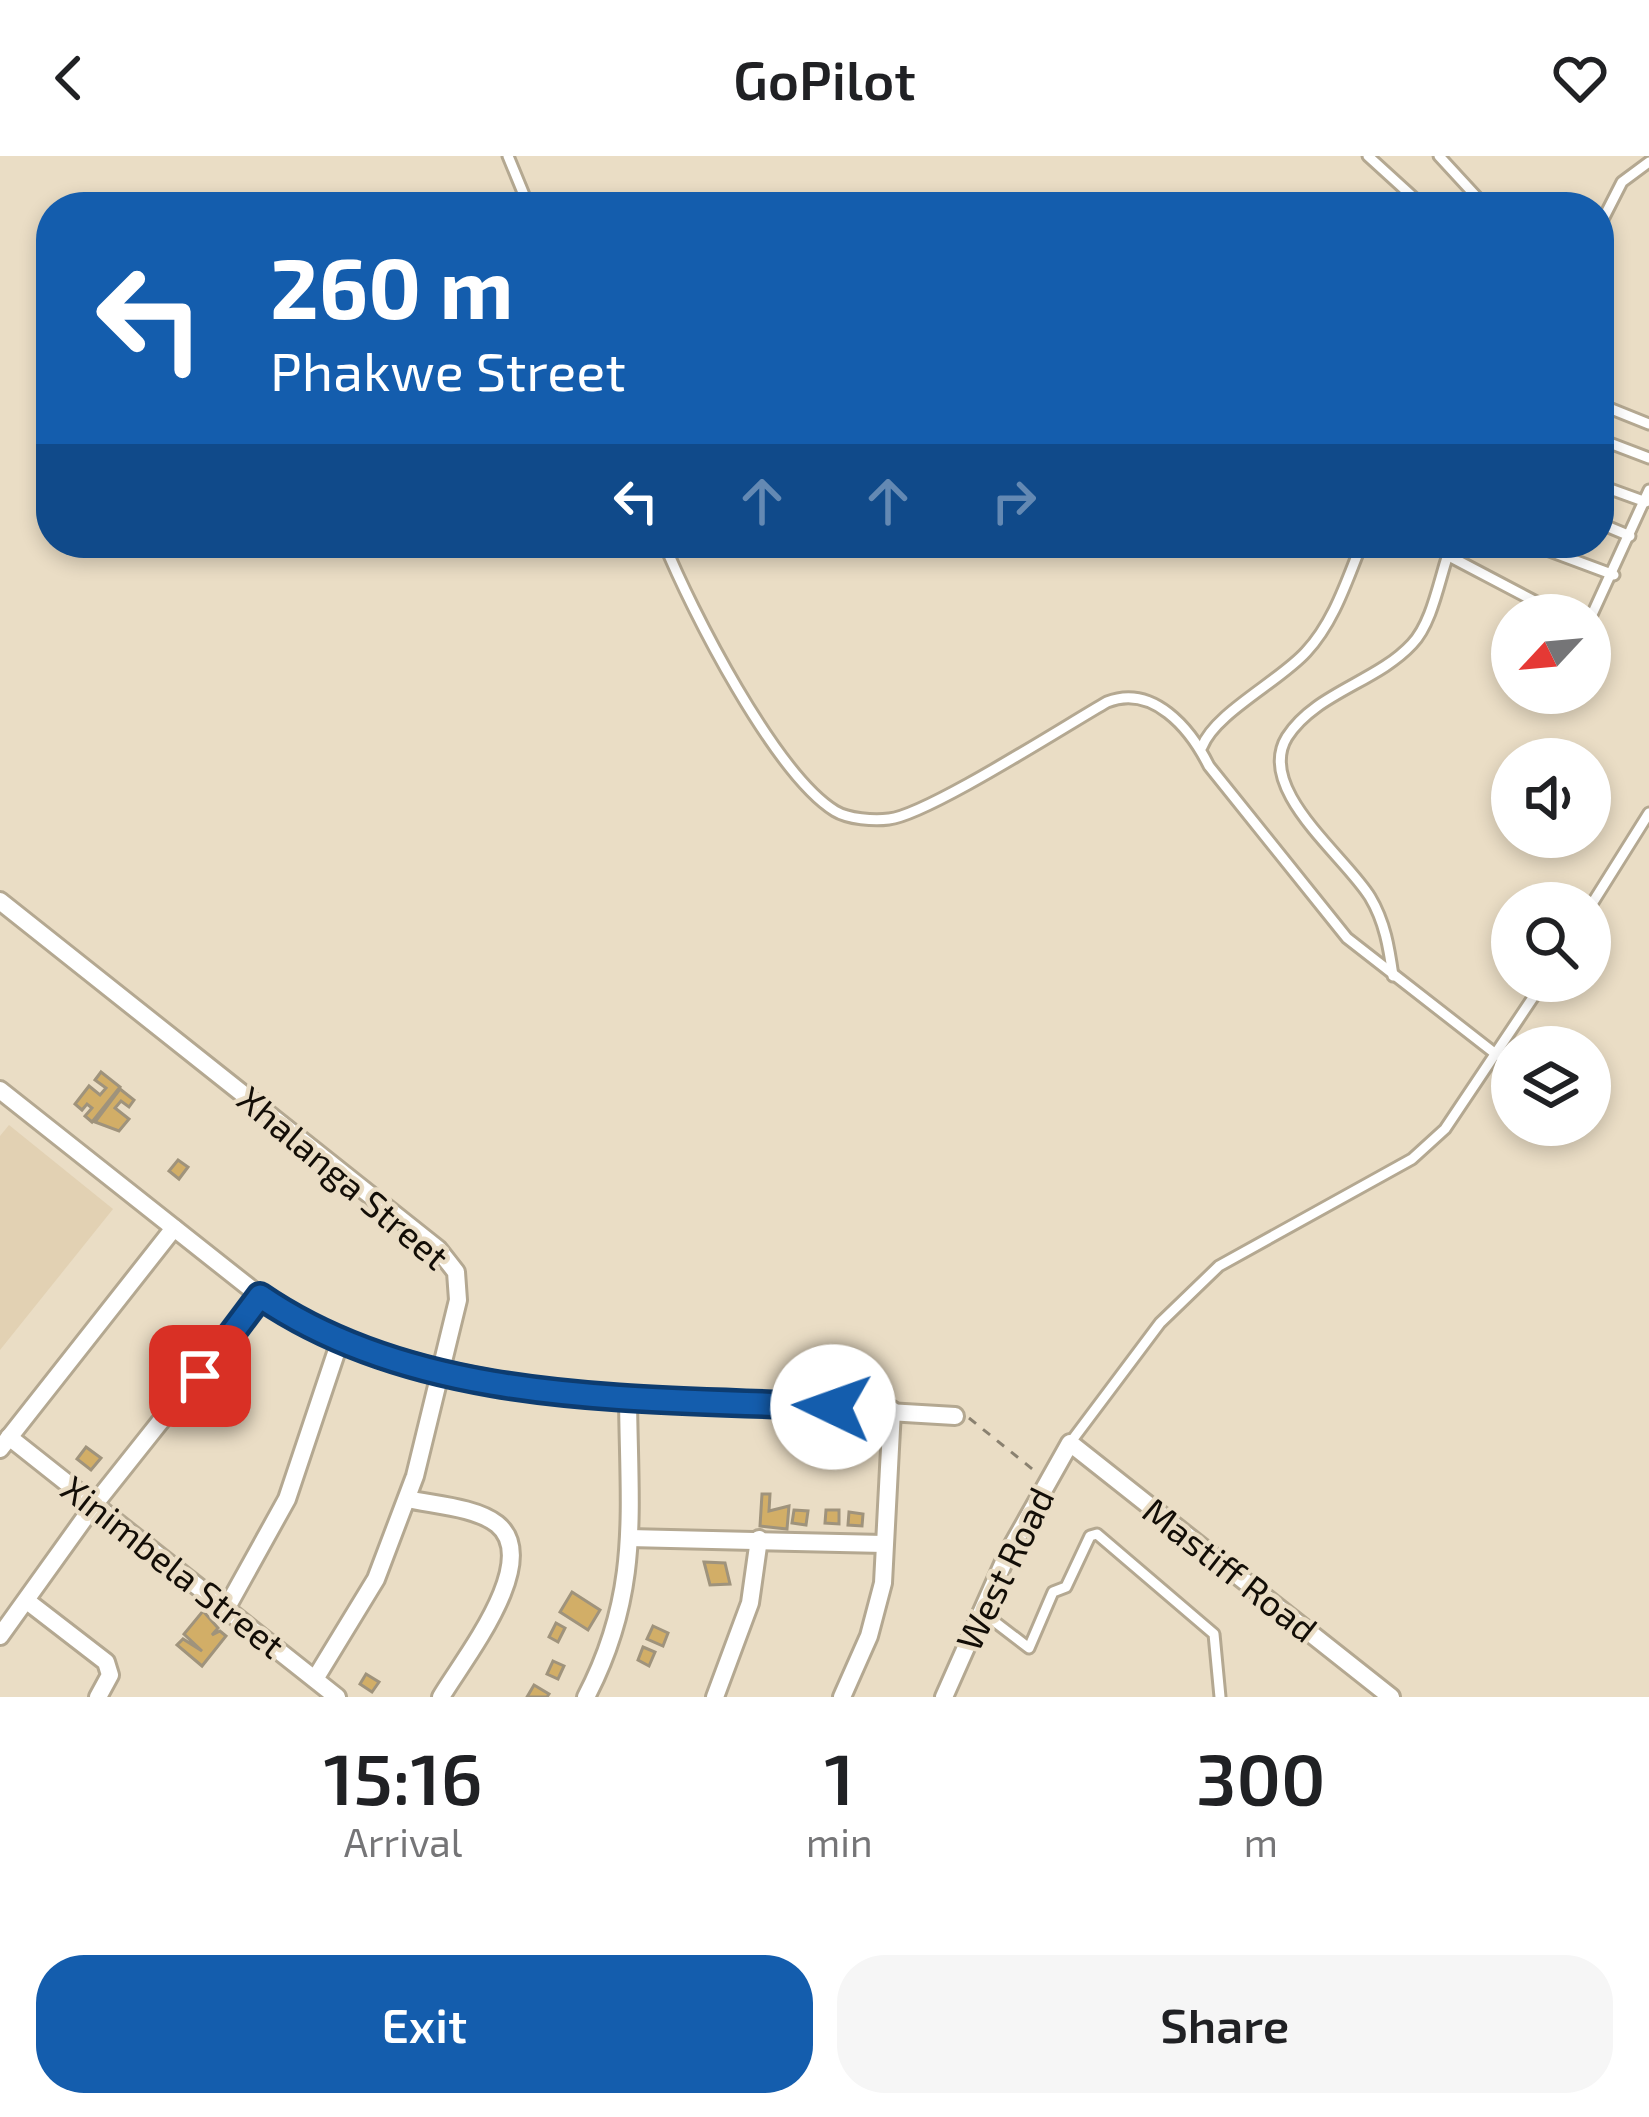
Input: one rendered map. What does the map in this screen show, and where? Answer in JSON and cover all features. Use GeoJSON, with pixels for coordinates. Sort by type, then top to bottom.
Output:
{"type":"FeatureCollection","features":[{"type":"Feature","properties":{"kind":"street","name":"Xhalanga Street"},"geometry":{"type":"LineString","coordinates":[[0,901],[438,1249],[460,1286],[407,1499],[364,1603],[315,1679]]}},
{"type":"Feature","properties":{"kind":"street"},"geometry":{"type":"LineString","coordinates":[[0,1090],[260,1296],[340,1341],[442,1370],[555,1392],[955,1416]]}},
{"type":"Feature","properties":{"kind":"street"},"geometry":{"type":"LineString","coordinates":[[5,1443],[174,1228]]}},
{"type":"Feature","properties":{"kind":"street"},"geometry":{"type":"LineString","coordinates":[[0,1636],[94,1505],[260,1296]]}},
{"type":"Feature","properties":{"kind":"street"},"geometry":{"type":"LineString","coordinates":[[226,1609],[287,1499],[340,1341]]}},
{"type":"Feature","properties":{"kind":"street"},"geometry":{"type":"LineString","coordinates":[[586,1697],[621,1617],[629,1538],[628,1398]]}},
{"type":"Feature","properties":{"kind":"street"},"geometry":{"type":"LineString","coordinates":[[842,1697],[878,1606],[892,1410]]}},
{"type":"Feature","properties":{"kind":"street","name":"Xinimbela Street"},"geometry":{"type":"LineString","coordinates":[[5,1443],[94,1505],[337,1697]]}},
{"type":"Feature","properties":{"kind":"street","name":"West Road"},"geometry":{"type":"LineString","coordinates":[[944,1697],[982,1612],[1070,1443]]}},
{"type":"Feature","properties":{"kind":"street","name":"Mastiff Road"},"geometry":{"type":"LineString","coordinates":[[1070,1443],[1390,1697]]}},
{"type":"Feature","properties":{"kind":"street"},"geometry":{"type":"LineString","coordinates":[[407,1499],[491,1520],[507,1537],[511,1551],[508,1582],[440,1697]]}},
{"type":"Feature","properties":{"kind":"street"},"geometry":{"type":"LineString","coordinates":[[629,1538],[884,1544]]}},
{"type":"Feature","properties":{"kind":"street"},"geometry":{"type":"LineString","coordinates":[[715,1697],[750,1603],[759,1539]]}},
{"type":"Feature","properties":{"kind":"street"},"geometry":{"type":"LineString","coordinates":[[27,1600],[106,1662],[110,1675],[98,1697]]}},
{"type":"Feature","properties":{"kind":"lane"},"geometry":{"type":"LineString","coordinates":[[508,156],[523,192]]}},
{"type":"Feature","properties":{"kind":"lane"},"geometry":{"type":"LineString","coordinates":[[1368,156],[1408,192]]}},
{"type":"Feature","properties":{"kind":"lane"},"geometry":{"type":"LineString","coordinates":[[1439,156],[1472,192]]}},
{"type":"Feature","properties":{"kind":"lane"},"geometry":{"type":"LineString","coordinates":[[1614,198],[1622,182],[1649,162]]}},
{"type":"Feature","properties":{"kind":"lane"},"geometry":{"type":"LineString","coordinates":[[1614,410],[1649,424]]}},
{"type":"Feature","properties":{"kind":"lane"},"geometry":{"type":"LineString","coordinates":[[1614,445],[1649,458]]}},
{"type":"Feature","properties":{"kind":"lane"},"geometry":{"type":"LineString","coordinates":[[1604,594],[1647,496],[1614,488]]}},
{"type":"Feature","properties":{"kind":"lane"},"geometry":{"type":"LineString","coordinates":[[1614,529],[1630,536]]}},
{"type":"Feature","properties":{"kind":"lane"},"geometry":{"type":"LineString","coordinates":[[671,558],[710,644],[743,696],[800,776],[838,814],[892,819],[1121,697],[1149,699],[1202,747],[1210,766],[1320,908],[1394,978],[1491,1051]]}},
{"type":"Feature","properties":{"kind":"lane"},"geometry":{"type":"LineString","coordinates":[[1202,747],[1214,729],[1308,650],[1333,611],[1356,558]]}},
{"type":"Feature","properties":{"kind":"lane"},"geometry":{"type":"LineString","coordinates":[[1394,978],[1381,919],[1357,879],[1293,801],[1279,769],[1280,752],[1307,716],[1414,642],[1447,558]]}},
{"type":"Feature","properties":{"kind":"lane"},"geometry":{"type":"LineString","coordinates":[[1454,558],[1521,594]]}},
{"type":"Feature","properties":{"kind":"lane"},"geometry":{"type":"LineString","coordinates":[[1568,558],[1614,575]]}},
{"type":"Feature","properties":{"kind":"lane"},"geometry":{"type":"LineString","coordinates":[[1606,882],[1649,813]]}},
{"type":"Feature","properties":{"kind":"lane"},"geometry":{"type":"LineString","coordinates":[[1070,1443],[1191,1289],[1256,1242],[1412,1159],[1445,1129],[1491,1064]]}},
{"type":"Feature","properties":{"kind":"lane"},"geometry":{"type":"LineString","coordinates":[[982,1612],[1029,1648],[1053,1592],[1066,1587],[1090,1536],[1105,1537],[1214,1634],[1220,1697]]}},
{"type":"Feature","properties":{"kind":"path"},"geometry":{"type":"LineString","coordinates":[[955,1416],[974,1421],[1014,1460],[1049,1477]]}},
{"type":"Feature","properties":{"kind":"shaded area"},"geometry":{"type":"Polygon","coordinates":[[[9,1125],[113,1209],[0,1350],[0,1136],[9,1125]]]}},
{"type":"Feature","properties":{"kind":"building"},"geometry":{"type":"Polygon","coordinates":[[[101,1072],[120,1087],[92,1122],[85,1116],[92,1108],[87,1104],[82,1110],[75,1104],[89,1086],[100,1095],[106,1088],[95,1080],[101,1072]]]}},
{"type":"Feature","properties":{"kind":"building"},"geometry":{"type":"Polygon","coordinates":[[[120,1089],[134,1100],[129,1107],[121,1101],[115,1108],[129,1119],[119,1131],[95,1122],[120,1089]]]}},
{"type":"Feature","properties":{"kind":"building"},"geometry":{"type":"Polygon","coordinates":[[[178,1160],[188,1167],[179,1179],[169,1171],[178,1160]]]}},
{"type":"Feature","properties":{"kind":"building"},"geometry":{"type":"Polygon","coordinates":[[[86,1447],[101,1458],[91,1470],[77,1459],[86,1447]]]}},
{"type":"Feature","properties":{"kind":"building"},"geometry":{"type":"Polygon","coordinates":[[[762,1494],[770,1494],[769,1511],[789,1506],[787,1529],[760,1526],[762,1494]]]}},
{"type":"Feature","properties":{"kind":"building"},"geometry":{"type":"Polygon","coordinates":[[[794,1510],[808,1511],[806,1525],[792,1523],[794,1510]]]}},
{"type":"Feature","properties":{"kind":"building"},"geometry":{"type":"Polygon","coordinates":[[[826,1510],[839,1510],[839,1524],[825,1523],[826,1510]]]}},
{"type":"Feature","properties":{"kind":"building"},"geometry":{"type":"Polygon","coordinates":[[[849,1512],[863,1514],[862,1526],[848,1525],[849,1512]]]}},
{"type":"Feature","properties":{"kind":"building"},"geometry":{"type":"Polygon","coordinates":[[[704,1562],[725,1563],[730,1584],[710,1585],[704,1562]]]}},
{"type":"Feature","properties":{"kind":"building"},"geometry":{"type":"Polygon","coordinates":[[[572,1592],[600,1610],[588,1630],[560,1612],[572,1592]]]}},
{"type":"Feature","properties":{"kind":"building"},"geometry":{"type":"Polygon","coordinates":[[[203,1611],[218,1628],[212,1635],[220,1631],[226,1636],[202,1666],[177,1645],[183,1639],[202,1651],[184,1634],[203,1611]]]}},
{"type":"Feature","properties":{"kind":"building"},"geometry":{"type":"Polygon","coordinates":[[[556,1623],[565,1628],[558,1642],[549,1637],[556,1623]]]}},
{"type":"Feature","properties":{"kind":"building"},"geometry":{"type":"Polygon","coordinates":[[[653,1626],[668,1633],[663,1646],[647,1639],[653,1626]]]}},
{"type":"Feature","properties":{"kind":"building"},"geometry":{"type":"Polygon","coordinates":[[[643,1647],[655,1652],[649,1666],[638,1660],[643,1647]]]}},
{"type":"Feature","properties":{"kind":"building"},"geometry":{"type":"Polygon","coordinates":[[[553,1661],[564,1666],[558,1679],[547,1674],[553,1661]]]}},
{"type":"Feature","properties":{"kind":"building"},"geometry":{"type":"Polygon","coordinates":[[[366,1674],[379,1682],[372,1692],[360,1684],[366,1674]]]}},
{"type":"Feature","properties":{"kind":"building"},"geometry":{"type":"Polygon","coordinates":[[[534,1685],[549,1694],[547,1697],[527,1697],[534,1685]]]}},
{"type":"Feature","properties":{"kind":"route"},"geometry":{"type":"LineString","coordinates":[[200,1376],[260,1296],[340,1341],[503,1384],[628,1398],[833,1407]]}}]}
